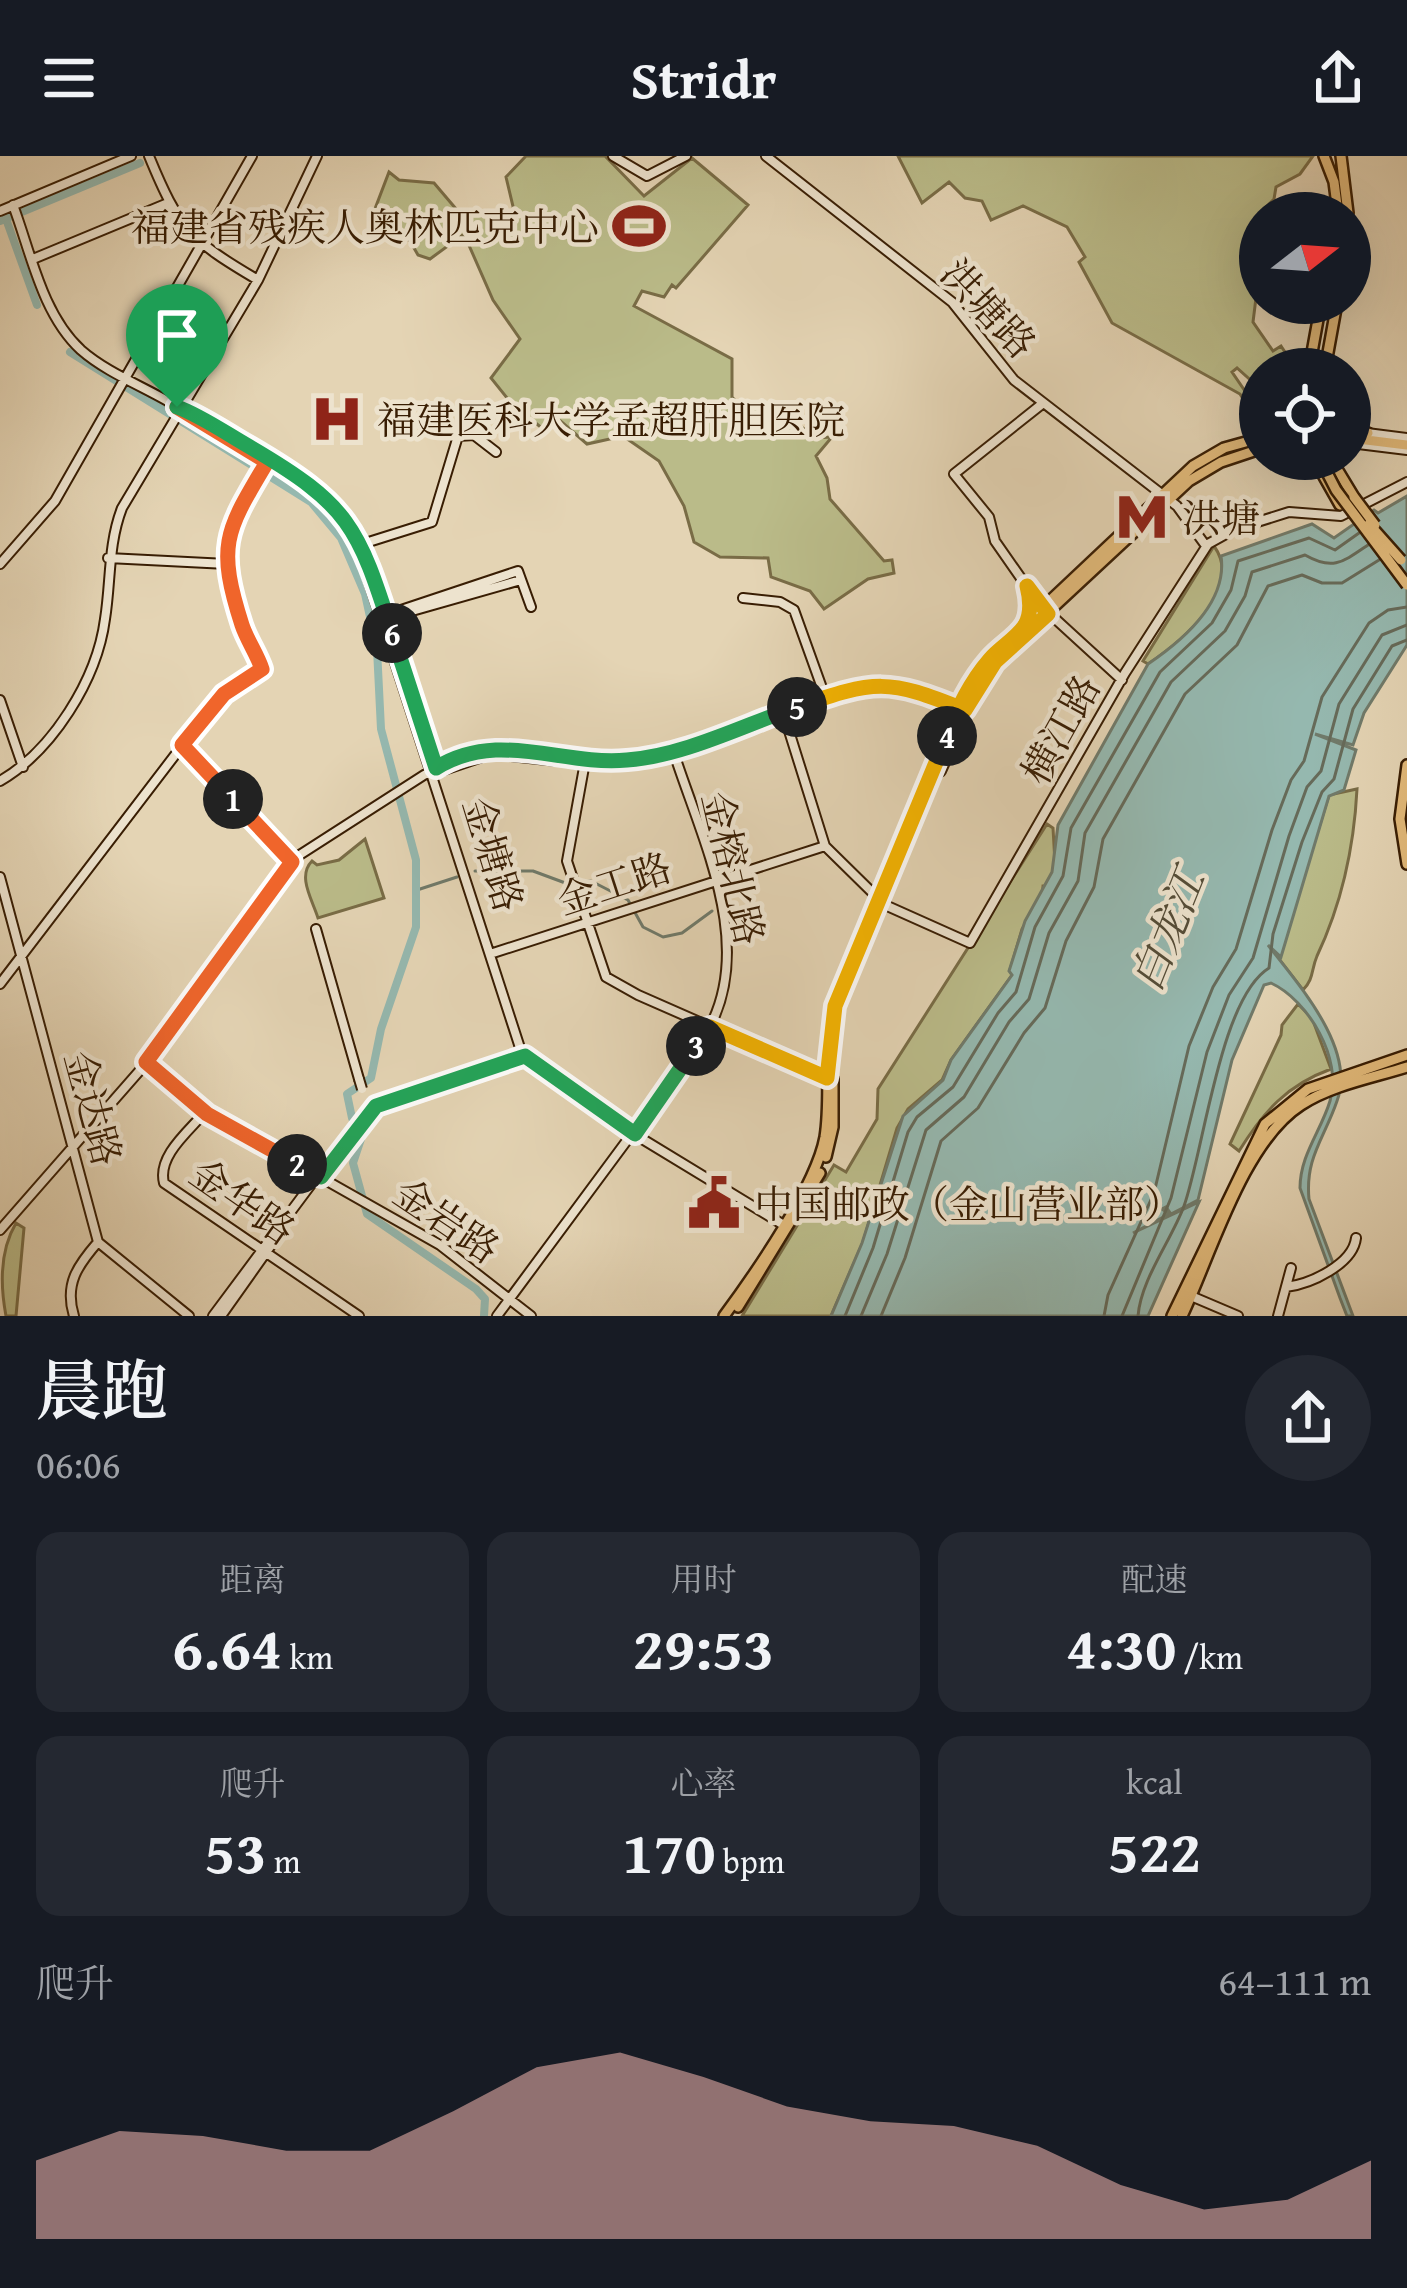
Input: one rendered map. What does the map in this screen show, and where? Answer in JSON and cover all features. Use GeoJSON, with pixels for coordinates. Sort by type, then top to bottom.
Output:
{"type":"FeatureCollection","features":[{"type":"Feature","properties":{"kind":"main road"},"geometry":{"type":"LineString","coordinates":[[1324,156],[1335,192]]}},
{"type":"Feature","properties":{"kind":"main road"},"geometry":{"type":"LineString","coordinates":[[1341,156],[1345,192]]}},
{"type":"Feature","properties":{"kind":"main road"},"geometry":{"type":"LineString","coordinates":[[1371,440],[1407,444]]}},
{"type":"Feature","properties":{"kind":"main road"},"geometry":{"type":"LineString","coordinates":[[1166,497],[1176,482],[1239,450]]}},
{"type":"Feature","properties":{"kind":"main road"},"geometry":{"type":"LineString","coordinates":[[961,712],[995,662],[1166,497],[1219,458],[1239,451]]}},
{"type":"Feature","properties":{"kind":"main road"},"geometry":{"type":"LineString","coordinates":[[1332,480],[1340,506],[1402,566]]}},
{"type":"Feature","properties":{"kind":"main road"},"geometry":{"type":"LineString","coordinates":[[1338,480],[1402,566]]}},
{"type":"Feature","properties":{"kind":"main road"},"geometry":{"type":"LineString","coordinates":[[1343,480],[1402,566],[1407,585]]}},
{"type":"Feature","properties":{"kind":"main road"},"geometry":{"type":"LineString","coordinates":[[728,1316],[828,1151],[837,1018],[961,712],[989,660],[1045,611]]}},
{"type":"Feature","properties":{"kind":"main road"},"geometry":{"type":"LineString","coordinates":[[1407,769],[1400,826],[1407,865]]}},
{"type":"Feature","properties":{"kind":"main road"},"geometry":{"type":"LineString","coordinates":[[1405,791],[1407,836]]}},
{"type":"Feature","properties":{"kind":"main road"},"geometry":{"type":"LineString","coordinates":[[785,1226],[822,1150],[835,1006],[883,903]]}},
{"type":"Feature","properties":{"kind":"main road"},"geometry":{"type":"LineString","coordinates":[[1172,1316],[1250,1147],[1286,1110],[1324,1088],[1407,1061]]}},
{"type":"Feature","properties":{"kind":"main road"},"geometry":{"type":"LineString","coordinates":[[1182,1316],[1250,1167],[1286,1110],[1324,1088],[1407,1061]]}},
{"type":"Feature","properties":{"kind":"street"},"geometry":{"type":"LineString","coordinates":[[0,211],[15,212],[131,156]]}},
{"type":"Feature","properties":{"kind":"street"},"geometry":{"type":"LineString","coordinates":[[149,156],[168,203],[203,248],[256,279]]}},
{"type":"Feature","properties":{"kind":"street"},"geometry":{"type":"LineString","coordinates":[[0,564],[55,501],[252,156]]}},
{"type":"Feature","properties":{"kind":"street"},"geometry":{"type":"LineString","coordinates":[[0,779],[22,765],[56,729],[96,656],[105,621],[117,510],[256,279],[315,156]]}},
{"type":"Feature","properties":{"kind":"street"},"geometry":{"type":"LineString","coordinates":[[614,156],[647,176],[686,156]]}},
{"type":"Feature","properties":{"kind":"street","name":"洪塘路"},"geometry":{"type":"LineString","coordinates":[[766,156],[952,302],[1005,371],[1166,497],[1206,546]]}},
{"type":"Feature","properties":{"kind":"street"},"geometry":{"type":"LineString","coordinates":[[33,259],[168,203]]}},
{"type":"Feature","properties":{"kind":"street"},"geometry":{"type":"LineString","coordinates":[[15,212],[47,300],[66,334],[124,386],[175,412]]}},
{"type":"Feature","properties":{"kind":"street"},"geometry":{"type":"LineString","coordinates":[[1042,404],[954,474],[989,517],[995,541],[1045,611],[1122,680]]}},
{"type":"Feature","properties":{"kind":"street","name":"金塘路"},"geometry":{"type":"LineString","coordinates":[[175,412],[262,470],[325,499],[361,545],[435,771]]}},
{"type":"Feature","properties":{"kind":"street","name":"金塘路"},"geometry":{"type":"LineString","coordinates":[[175,412],[315,486],[338,508],[361,545],[525,1055]]}},
{"type":"Feature","properties":{"kind":"street"},"geometry":{"type":"LineString","coordinates":[[361,545],[432,522],[458,436],[471,434],[496,452]]}},
{"type":"Feature","properties":{"kind":"street"},"geometry":{"type":"LineString","coordinates":[[1371,434],[1407,444]]}},
{"type":"Feature","properties":{"kind":"street"},"geometry":{"type":"LineString","coordinates":[[1371,445],[1407,444]]}},
{"type":"Feature","properties":{"kind":"street"},"geometry":{"type":"LineString","coordinates":[[0,984],[224,694],[262,669],[242,624],[227,564],[229,528],[262,470]]}},
{"type":"Feature","properties":{"kind":"street"},"geometry":{"type":"LineString","coordinates":[[1206,546],[1228,532],[1289,512],[1341,516],[1407,482]]}},
{"type":"Feature","properties":{"kind":"street","name":"横江路"},"geometry":{"type":"LineString","coordinates":[[883,903],[970,943],[1122,680],[1206,546]]}},
{"type":"Feature","properties":{"kind":"street"},"geometry":{"type":"LineString","coordinates":[[109,558],[227,564]]}},
{"type":"Feature","properties":{"kind":"street"},"geometry":{"type":"LineString","coordinates":[[387,617],[520,576],[531,607]]}},
{"type":"Feature","properties":{"kind":"street"},"geometry":{"type":"LineString","coordinates":[[1025,626],[1030,604],[1027,586]]}},
{"type":"Feature","properties":{"kind":"street"},"geometry":{"type":"LineString","coordinates":[[743,598],[780,602],[794,610],[826,699]]}},
{"type":"Feature","properties":{"kind":"street"},"geometry":{"type":"LineString","coordinates":[[674,751],[861,686],[895,685],[961,712]]}},
{"type":"Feature","properties":{"kind":"street"},"geometry":{"type":"LineString","coordinates":[[0,1233],[146,1062],[293,864],[398,794],[435,771],[494,753],[585,762],[647,761],[826,699]]}},
{"type":"Feature","properties":{"kind":"street"},"geometry":{"type":"LineString","coordinates":[[0,700],[22,765]]}},
{"type":"Feature","properties":{"kind":"street"},"geometry":{"type":"LineString","coordinates":[[784,715],[825,846],[883,903]]}},
{"type":"Feature","properties":{"kind":"street"},"geometry":{"type":"LineString","coordinates":[[182,745],[293,864]]}},
{"type":"Feature","properties":{"kind":"street","name":"金榕北路"},"geometry":{"type":"LineString","coordinates":[[500,1316],[710,1027],[728,958],[715,882],[674,751]]}},
{"type":"Feature","properties":{"kind":"street"},"geometry":{"type":"LineString","coordinates":[[585,762],[568,858],[609,979],[827,1078]]}},
{"type":"Feature","properties":{"kind":"street","name":"金工路"},"geometry":{"type":"LineString","coordinates":[[492,953],[825,846]]}},
{"type":"Feature","properties":{"kind":"street","name":"金达路"},"geometry":{"type":"LineString","coordinates":[[0,877],[98,1242]]}},
{"type":"Feature","properties":{"kind":"street"},"geometry":{"type":"LineString","coordinates":[[316,929],[370,1108]]}},
{"type":"Feature","properties":{"kind":"street"},"geometry":{"type":"LineString","coordinates":[[217,1316],[370,1108],[525,1055],[635,1134],[785,1226]]}},
{"type":"Feature","properties":{"kind":"street","name":"金岩路"},"geometry":{"type":"LineString","coordinates":[[146,1062],[205,1112],[440,1245],[531,1316]]}},
{"type":"Feature","properties":{"kind":"street","name":"金华路"},"geometry":{"type":"LineString","coordinates":[[205,1112],[167,1158],[162,1180],[359,1316]]}},
{"type":"Feature","properties":{"kind":"street"},"geometry":{"type":"LineString","coordinates":[[1286,1287],[1333,1269],[1352,1256],[1356,1238]]}},
{"type":"Feature","properties":{"kind":"street"},"geometry":{"type":"LineString","coordinates":[[74,1316],[73,1277],[98,1242],[189,1316]]}},
{"type":"Feature","properties":{"kind":"street"},"geometry":{"type":"LineString","coordinates":[[1278,1316],[1291,1268]]}},
{"type":"Feature","properties":{"kind":"street"},"geometry":{"type":"LineString","coordinates":[[1191,1296],[1238,1316]]}},
{"type":"Feature","properties":{"kind":"green space"},"geometry":{"type":"Polygon","coordinates":[[[526,156],[605,156],[644,196],[692,158],[748,205],[676,288],[672,285],[664,297],[642,291],[634,306],[732,359],[732,397],[741,407],[780,407],[814,438],[832,437],[816,456],[827,478],[830,499],[884,561],[892,560],[894,573],[868,579],[824,609],[810,591],[771,577],[768,558],[720,557],[694,542],[684,506],[659,461],[623,436],[587,444],[556,417],[543,429],[512,404],[491,378],[520,339],[493,300],[464,234],[430,259],[418,255],[410,241],[373,214],[389,172],[399,180],[434,183],[457,210],[494,215],[492,228],[503,230],[516,219],[506,177],[526,156]]]}},
{"type":"Feature","properties":{"kind":"green space"},"geometry":{"type":"Polygon","coordinates":[[[898,156],[1313,156],[1300,174],[1275,192],[1239,192],[1239,324],[1254,324],[1271,348],[1239,348],[1239,370],[1232,372],[1239,393],[1112,323],[1079,262],[1085,257],[1067,227],[1023,206],[991,220],[982,201],[965,198],[949,182],[922,203],[898,156]]]}},
{"type":"Feature","properties":{"kind":"green space"},"geometry":{"type":"Polygon","coordinates":[[[1214,546],[1221,563],[1215,596],[1192,628],[1148,664],[1143,661],[1214,546]]]}},
{"type":"Feature","properties":{"kind":"green space"},"geometry":{"type":"Polygon","coordinates":[[[1357,789],[1340,895],[1303,990],[1279,959],[1329,795],[1357,789]]]}},
{"type":"Feature","properties":{"kind":"green space"},"geometry":{"type":"Polygon","coordinates":[[[1047,824],[1053,828],[1056,880],[1053,886],[1043,886],[1042,897],[1022,929],[1012,975],[951,1060],[942,1080],[908,1109],[897,1128],[863,1242],[831,1316],[742,1316],[834,1165],[846,1172],[877,1119],[878,1089],[1047,824]]]}},
{"type":"Feature","properties":{"kind":"green space"},"geometry":{"type":"Polygon","coordinates":[[[365,839],[384,898],[318,918],[307,888],[308,867],[312,861],[317,865],[339,860],[365,839]]]}},
{"type":"Feature","properties":{"kind":"green space"},"geometry":{"type":"Polygon","coordinates":[[[1298,1004],[1312,1018],[1331,1069],[1278,1101],[1239,1151],[1230,1144],[1282,1025],[1298,1004]]]}},
{"type":"Feature","properties":{"kind":"green space"},"geometry":{"type":"Polygon","coordinates":[[[16,1223],[24,1228],[16,1316],[6,1316],[3,1268],[16,1223]]]}},
{"type":"Feature","properties":{"kind":"water","name":"白龙江"},"geometry":{"type":"Polygon","coordinates":[[[1407,496],[1407,645],[1364,713],[1353,745],[1315,734],[1356,750],[1344,790],[1329,796],[1281,957],[1268,945],[1320,1017],[1339,1059],[1337,1101],[1313,1160],[1309,1199],[1353,1316],[1347,1316],[1300,1188],[1307,1154],[1330,1101],[1333,1085],[1327,1050],[1298,1003],[1271,983],[1264,985],[1232,1060],[1198,1200],[1171,1214],[1166,1207],[1162,1209],[1169,1214],[1133,1233],[1199,1202],[1148,1316],[831,1316],[862,1243],[903,1116],[943,1080],[951,1060],[1012,975],[1009,971],[1025,921],[1052,872],[1058,825],[1148,664],[1188,632],[1210,605],[1221,573],[1221,556],[1312,524],[1334,538],[1374,510],[1378,513],[1407,496]]]}},
{"type":"Feature","properties":{"kind":"waterway"},"geometry":{"type":"LineString","coordinates":[[0,221],[140,163]]}},
{"type":"Feature","properties":{"kind":"waterway"},"geometry":{"type":"LineString","coordinates":[[6,219],[37,305]]}},
{"type":"Feature","properties":{"kind":"waterway"},"geometry":{"type":"LineString","coordinates":[[70,352],[311,502],[341,538],[365,594],[377,649],[381,729],[416,860],[416,927],[381,1029],[371,1078],[347,1094],[352,1118]]}},
{"type":"Feature","properties":{"kind":"waterway"},"geometry":{"type":"LineString","coordinates":[[475,871],[533,871],[568,884],[591,881],[628,900],[643,927],[663,937],[682,933],[712,911]]}},
{"type":"Feature","properties":{"kind":"waterway"},"geometry":{"type":"LineString","coordinates":[[417,890],[457,877]]}},
{"type":"Feature","properties":{"kind":"waterway"},"geometry":{"type":"LineString","coordinates":[[361,1139],[353,1163],[367,1214],[476,1289],[485,1299],[484,1316]]}},
{"type":"Feature","properties":{"kind":"place","name":"福建省残疾人奥林匹克中心"},"geometry":{"type":"Point","coordinates":[639,226]}},
{"type":"Feature","properties":{"kind":"place","name":"福建医科大学孟超肝胆医院"},"geometry":{"type":"Point","coordinates":[337,419]}},
{"type":"Feature","properties":{"kind":"place","name":"洪塘"},"geometry":{"type":"Point","coordinates":[1142,517]}},
{"type":"Feature","properties":{"kind":"place","name":"中国邮政（金山营业部）"},"geometry":{"type":"Point","coordinates":[714,1203]}},
{"type":"Feature","properties":{"kind":"route"},"geometry":{"type":"LineString","coordinates":[[177,407],[267,462],[231,523],[226,548],[242,624],[262,669],[224,694],[182,745],[292,862],[146,1062],[207,1114],[321,1177],[365,1116],[382,1102],[525,1056],[635,1134],[710,1027],[827,1078],[829,1033],[839,995],[881,901],[952,723],[957,713],[959,708],[963,698],[964,696],[989,660],[1025,626],[1030,604],[1027,586],[1048,614],[995,662],[965,710],[959,708],[920,691],[911,688],[870,684],[646,758],[592,760],[489,748],[436,768],[368,558],[348,520],[305,479],[177,407]]}}]}
